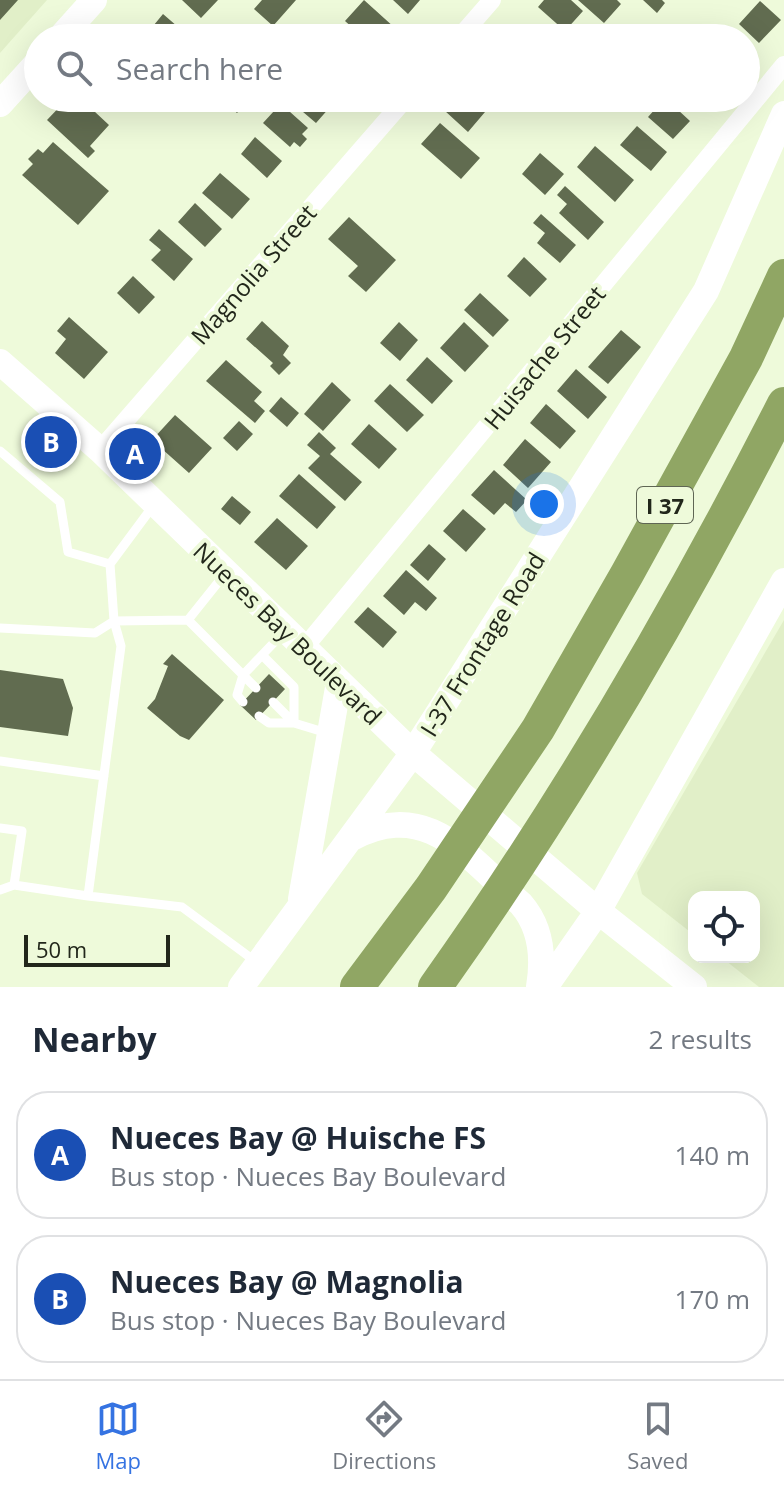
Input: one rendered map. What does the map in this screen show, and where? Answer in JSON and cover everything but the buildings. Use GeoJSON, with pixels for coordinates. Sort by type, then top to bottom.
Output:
{"type":"FeatureCollection","features":[{"type":"Feature","properties":{"kind":"highway","name":"I 37"},"geometry":{"type":"LineString","coordinates":[[357,987],[431,888],[538,729],[746,358],[784,276]]}},
{"type":"Feature","properties":{"kind":"highway","name":"I 37"},"geometry":{"type":"LineString","coordinates":[[435,987],[583,767],[683,597],[784,404]]}},
{"type":"Feature","properties":{"kind":"main road"},"geometry":{"type":"LineString","coordinates":[[73,24],[94,0]]}},
{"type":"Feature","properties":{"kind":"main road"},"geometry":{"type":"LineString","coordinates":[[0,104],[24,77]]}},
{"type":"Feature","properties":{"kind":"main road","name":"I-37 Frontage Road"},"geometry":{"type":"LineString","coordinates":[[241,987],[413,753],[706,291],[784,114]]}},
{"type":"Feature","properties":{"kind":"main road","name":"Nueces Bay Boulevard"},"geometry":{"type":"LineString","coordinates":[[0,362],[100,450],[413,753],[598,911],[694,987]]}},
{"type":"Feature","properties":{"kind":"main road"},"geometry":{"type":"LineString","coordinates":[[542,987],[598,911],[784,581]]}},
{"type":"Feature","properties":{"kind":"main road"},"geometry":{"type":"LineString","coordinates":[[299,908],[339,682]]}},
{"type":"Feature","properties":{"kind":"main road"},"geometry":{"type":"LineString","coordinates":[[349,840],[365,831],[391,824],[418,825],[443,836],[531,916],[538,935],[542,987]]}},
{"type":"Feature","properties":{"kind":"street"},"geometry":{"type":"LineString","coordinates":[[471,24],[492,0]]}},
{"type":"Feature","properties":{"kind":"street","name":"Huisache Street"},"geometry":{"type":"LineString","coordinates":[[760,93],[784,65]]}},
{"type":"Feature","properties":{"kind":"street","name":"Magnolia Street"},"geometry":{"type":"LineString","coordinates":[[100,450],[394,112]]}},
{"type":"Feature","properties":{"kind":"street","name":"Huisache Street"},"geometry":{"type":"LineString","coordinates":[[294,640],[744,112]]}},
{"type":"Feature","properties":{"kind":"lane"},"geometry":{"type":"LineString","coordinates":[[0,451],[60,502],[68,552],[110,564]]}},
{"type":"Feature","properties":{"kind":"lane"},"geometry":{"type":"LineString","coordinates":[[88,896],[121,646],[114,621],[110,564],[155,504]]}},
{"type":"Feature","properties":{"kind":"lane"},"geometry":{"type":"LineString","coordinates":[[188,620],[226,573]]}},
{"type":"Feature","properties":{"kind":"lane"},"geometry":{"type":"LineString","coordinates":[[0,628],[95,633],[114,621],[188,620],[256,688]]}},
{"type":"Feature","properties":{"kind":"lane"},"geometry":{"type":"LineString","coordinates":[[243,702],[237,695],[243,675],[262,655],[294,640]]}},
{"type":"Feature","properties":{"kind":"lane"},"geometry":{"type":"LineString","coordinates":[[262,655],[294,687],[294,723]]}},
{"type":"Feature","properties":{"kind":"lane"},"geometry":{"type":"LineString","coordinates":[[273,702],[294,723]]}},
{"type":"Feature","properties":{"kind":"lane"},"geometry":{"type":"LineString","coordinates":[[259,716],[269,723],[294,723],[330,734]]}},
{"type":"Feature","properties":{"kind":"lane"},"geometry":{"type":"LineString","coordinates":[[0,761],[104,776]]}},
{"type":"Feature","properties":{"kind":"lane"},"geometry":{"type":"LineString","coordinates":[[0,828],[22,831],[14,885]]}},
{"type":"Feature","properties":{"kind":"lane"},"geometry":{"type":"LineString","coordinates":[[0,890],[14,885],[182,907],[258,964]]}},
{"type":"Feature","properties":{"kind":"shaded area"},"geometry":{"type":"Polygon","coordinates":[[[0,0],[47,0],[24,24],[0,53],[0,0]]]}},
{"type":"Feature","properties":{"kind":"shaded area"},"geometry":{"type":"Polygon","coordinates":[[[784,620],[784,987],[759,987],[729,963],[760,963],[760,891],[688,891],[688,930],[642,894],[637,873],[784,620]]]}},
{"type":"Feature","properties":{"kind":"place","name":"Nueces Bay @ Magnolia"},"geometry":{"type":"Point","coordinates":[51,442]}},
{"type":"Feature","properties":{"kind":"place","name":"Nueces Bay @ Huische FS"},"geometry":{"type":"Point","coordinates":[135,454]}}]}
